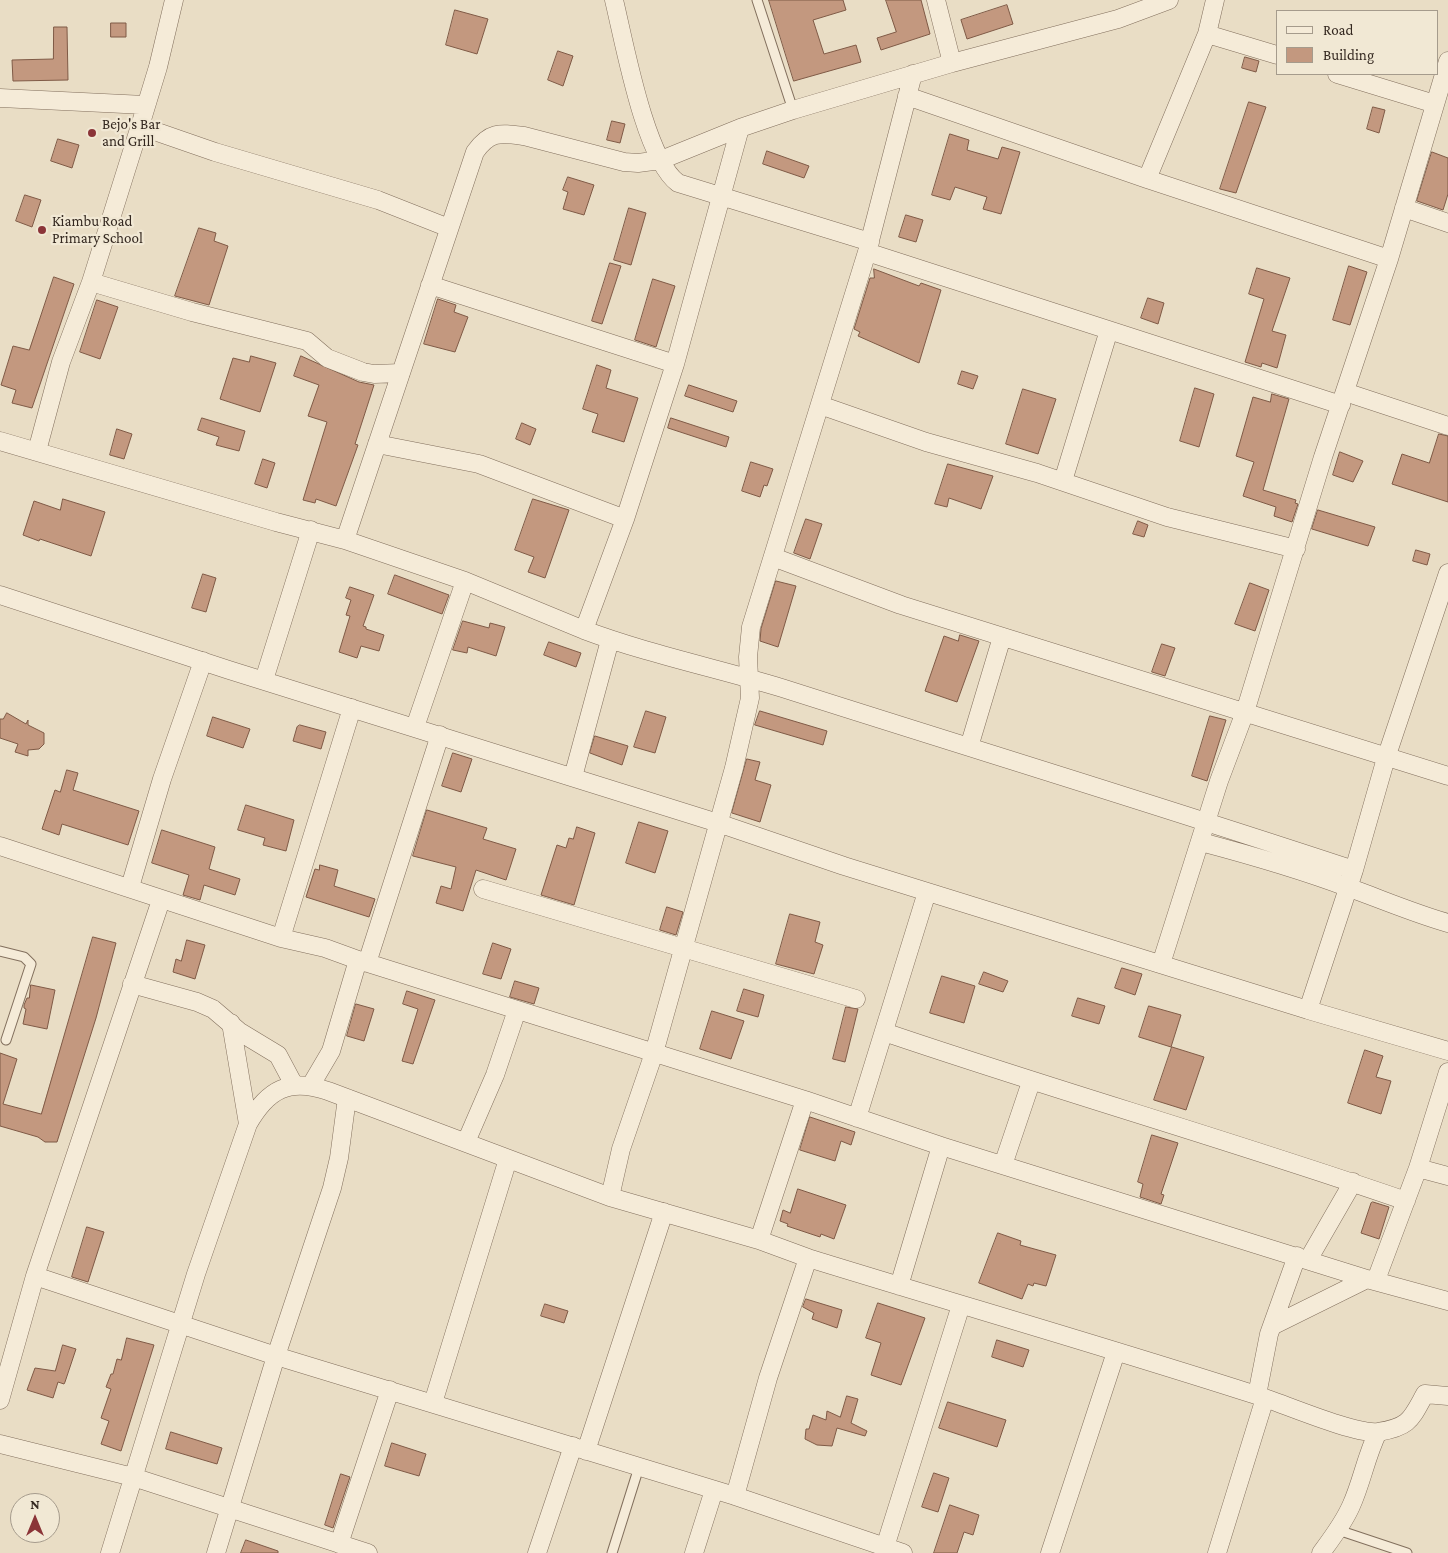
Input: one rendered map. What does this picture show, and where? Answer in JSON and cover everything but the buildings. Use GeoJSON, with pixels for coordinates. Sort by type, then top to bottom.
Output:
{"type":"FeatureCollection","features":[{"type":"Feature","properties":{"kind":"street"},"geometry":{"type":"LineString","coordinates":[[37,451],[62,362],[91,282],[158,67],[174,0]]}},
{"type":"Feature","properties":{"kind":"street"},"geometry":{"type":"LineString","coordinates":[[614,0],[632,76],[649,131],[661,160],[672,179],[678,183],[1108,330],[1343,398],[1448,426]]}},
{"type":"Feature","properties":{"kind":"street"},"geometry":{"type":"LineString","coordinates":[[936,0],[952,63]]}},
{"type":"Feature","properties":{"kind":"street"},"geometry":{"type":"LineString","coordinates":[[345,540],[475,152],[483,140],[490,136],[508,134],[524,136],[624,162],[638,163],[661,160],[740,128],[793,110],[952,63],[1118,19],[1169,0]]}},
{"type":"Feature","properties":{"kind":"street"},"geometry":{"type":"LineString","coordinates":[[1147,179],[1207,34],[1215,0]]}},
{"type":"Feature","properties":{"kind":"street"},"geometry":{"type":"LineString","coordinates":[[1207,34],[1276,56]]}},
{"type":"Feature","properties":{"kind":"street"},"geometry":{"type":"LineString","coordinates":[[1160,964],[1245,712],[1343,398],[1389,259],[1447,68]]}},
{"type":"Feature","properties":{"kind":"street"},"geometry":{"type":"LineString","coordinates":[[610,1197],[621,1149],[654,1053],[685,947],[750,698],[748,644],[868,247],[913,74]]}},
{"type":"Feature","properties":{"kind":"street"},"geometry":{"type":"LineString","coordinates":[[1340,75],[1435,104]]}},
{"type":"Feature","properties":{"kind":"street"},"geometry":{"type":"LineString","coordinates":[[907,96],[1147,179],[1389,259]]}},
{"type":"Feature","properties":{"kind":"street"},"geometry":{"type":"LineString","coordinates":[[0,98],[145,105]]}},
{"type":"Feature","properties":{"kind":"street"},"geometry":{"type":"LineString","coordinates":[[140,126],[215,152],[378,200],[449,228]]}},
{"type":"Feature","properties":{"kind":"street"},"geometry":{"type":"LineString","coordinates":[[584,630],[625,519],[675,364],[740,128]]}},
{"type":"Feature","properties":{"kind":"street"},"geometry":{"type":"LineString","coordinates":[[1404,208],[1448,223]]}},
{"type":"Feature","properties":{"kind":"street"},"geometry":{"type":"LineString","coordinates":[[91,282],[192,312],[306,341],[327,358],[363,372],[374,374],[401,373]]}},
{"type":"Feature","properties":{"kind":"street"},"geometry":{"type":"LineString","coordinates":[[430,285],[675,364]]}},
{"type":"Feature","properties":{"kind":"street"},"geometry":{"type":"LineString","coordinates":[[1063,481],[1108,330]]}},
{"type":"Feature","properties":{"kind":"street"},"geometry":{"type":"LineString","coordinates":[[820,405],[926,442],[1063,481],[1167,517],[1296,548]]}},
{"type":"Feature","properties":{"kind":"street"},"geometry":{"type":"LineString","coordinates":[[0,441],[276,522],[345,540],[465,581],[610,640],[750,678],[1207,821],[1351,879],[1410,912],[1448,923]]}},
{"type":"Feature","properties":{"kind":"street"},"geometry":{"type":"LineString","coordinates":[[377,444],[479,464],[625,519]]}},
{"type":"Feature","properties":{"kind":"street"},"geometry":{"type":"LineString","coordinates":[[264,680],[311,530]]}},
{"type":"Feature","properties":{"kind":"street"},"geometry":{"type":"LineString","coordinates":[[773,557],[901,605],[1448,776]]}},
{"type":"Feature","properties":{"kind":"street"},"geometry":{"type":"LineString","coordinates":[[1308,1010],[1351,879],[1386,758],[1444,599],[1448,573]]}},
{"type":"Feature","properties":{"kind":"street"},"geometry":{"type":"LineString","coordinates":[[415,727],[465,581]]}},
{"type":"Feature","properties":{"kind":"street"},"geometry":{"type":"LineString","coordinates":[[0,595],[718,823],[927,892],[1308,1010],[1448,1050]]}},
{"type":"Feature","properties":{"kind":"street"},"geometry":{"type":"LineString","coordinates":[[969,747],[1002,637]]}},
{"type":"Feature","properties":{"kind":"street"},"geometry":{"type":"LineString","coordinates":[[573,777],[610,640]]}},
{"type":"Feature","properties":{"kind":"street"},"geometry":{"type":"LineString","coordinates":[[130,887],[162,779],[203,661]]}},
{"type":"Feature","properties":{"kind":"street"},"geometry":{"type":"LineString","coordinates":[[281,938],[352,708]]}},
{"type":"Feature","properties":{"kind":"street"},"geometry":{"type":"LineString","coordinates":[[302,1085],[331,1051],[440,735]]}},
{"type":"Feature","properties":{"kind":"street"},"geometry":{"type":"LineString","coordinates":[[1201,842],[1351,879]]}},
{"type":"Feature","properties":{"kind":"street"},"geometry":{"type":"LineString","coordinates":[[0,846],[281,938],[325,948],[362,962],[805,1100],[1003,1166],[1372,1280],[1448,1300]]}},
{"type":"Feature","properties":{"kind":"street"},"geometry":{"type":"LineString","coordinates":[[482,889],[685,947],[856,999]]}},
{"type":"Feature","properties":{"kind":"street"},"geometry":{"type":"LineString","coordinates":[[857,1118],[927,892]]}},
{"type":"Feature","properties":{"kind":"street"},"geometry":{"type":"LineString","coordinates":[[0,1400],[35,1276],[161,900]]}},
{"type":"Feature","properties":{"kind":"street"},"geometry":{"type":"LineString","coordinates":[[132,984],[197,1002],[213,1009],[240,1032],[278,1055],[302,1085]]}},
{"type":"Feature","properties":{"kind":"street"},"geometry":{"type":"LineString","coordinates":[[466,1142],[495,1075],[517,1010]]}},
{"type":"Feature","properties":{"kind":"street"},"geometry":{"type":"LineString","coordinates":[[231,1023],[248,1124]]}},
{"type":"Feature","properties":{"kind":"street"},"geometry":{"type":"LineString","coordinates":[[884,1032],[1031,1082],[1167,1122],[1406,1200]]}},
{"type":"Feature","properties":{"kind":"street"},"geometry":{"type":"LineString","coordinates":[[1272,1326],[1372,1280],[1418,1168],[1448,1072]]}},
{"type":"Feature","properties":{"kind":"street"},"geometry":{"type":"LineString","coordinates":[[1003,1166],[1031,1082]]}},
{"type":"Feature","properties":{"kind":"street"},"geometry":{"type":"LineString","coordinates":[[110,1553],[180,1324],[248,1124],[258,1106],[279,1089],[302,1085],[347,1098],[610,1197],[758,1240],[808,1258],[1261,1396],[1351,1427],[1378,1432],[1404,1424],[1411,1420],[1425,1394],[1448,1396]]}},
{"type":"Feature","properties":{"kind":"street"},"geometry":{"type":"LineString","coordinates":[[216,1553],[276,1356],[332,1188],[339,1158],[347,1098]]}},
{"type":"Feature","properties":{"kind":"street"},"geometry":{"type":"LineString","coordinates":[[758,1240],[805,1100]]}},
{"type":"Feature","properties":{"kind":"street"},"geometry":{"type":"LineString","coordinates":[[899,1286],[941,1146]]}},
{"type":"Feature","properties":{"kind":"street"},"geometry":{"type":"LineString","coordinates":[[433,1404],[508,1160]]}},
{"type":"Feature","properties":{"kind":"street"},"geometry":{"type":"LineString","coordinates":[[1418,1168],[1448,1176]]}},
{"type":"Feature","properties":{"kind":"street"},"geometry":{"type":"LineString","coordinates":[[1217,1553],[1261,1396],[1272,1326],[1302,1258],[1353,1182]]}},
{"type":"Feature","properties":{"kind":"street"},"geometry":{"type":"LineString","coordinates":[[537,1553],[580,1448],[664,1212]]}},
{"type":"Feature","properties":{"kind":"street"},"geometry":{"type":"LineString","coordinates":[[735,1496],[768,1378],[808,1258]]}},
{"type":"Feature","properties":{"kind":"street"},"geometry":{"type":"LineString","coordinates":[[35,1276],[276,1356],[735,1496],[896,1551],[961,1305]]}},
{"type":"Feature","properties":{"kind":"street"},"geometry":{"type":"LineString","coordinates":[[1050,1553],[1116,1352]]}},
{"type":"Feature","properties":{"kind":"street"},"geometry":{"type":"LineString","coordinates":[[339,1544],[390,1390]]}},
{"type":"Feature","properties":{"kind":"street"},"geometry":{"type":"LineString","coordinates":[[1321,1553],[1338,1530],[1352,1504],[1370,1447],[1378,1432]]}},
{"type":"Feature","properties":{"kind":"street"},"geometry":{"type":"LineString","coordinates":[[0,1444],[134,1477],[368,1553]]}},
{"type":"Feature","properties":{"kind":"street"},"geometry":{"type":"LineString","coordinates":[[694,1553],[714,1490]]}},
{"type":"Feature","properties":{"kind":"lane"},"geometry":{"type":"LineString","coordinates":[[757,0],[793,110]]}},
{"type":"Feature","properties":{"kind":"lane"},"geometry":{"type":"LineString","coordinates":[[0,951],[24,958],[31,964],[6,1040]]}},
{"type":"Feature","properties":{"kind":"lane"},"geometry":{"type":"LineString","coordinates":[[612,1553],[639,1467]]}},
{"type":"Feature","properties":{"kind":"lane"},"geometry":{"type":"LineString","coordinates":[[1338,1530],[1407,1553]]}},
{"type":"Feature","properties":{"kind":"place","name":"Bejo's Bar and Grill"},"geometry":{"type":"Point","coordinates":[92,133]}},
{"type":"Feature","properties":{"kind":"place","name":"Kiambu Road Primary School"},"geometry":{"type":"Point","coordinates":[42,230]}}]}
